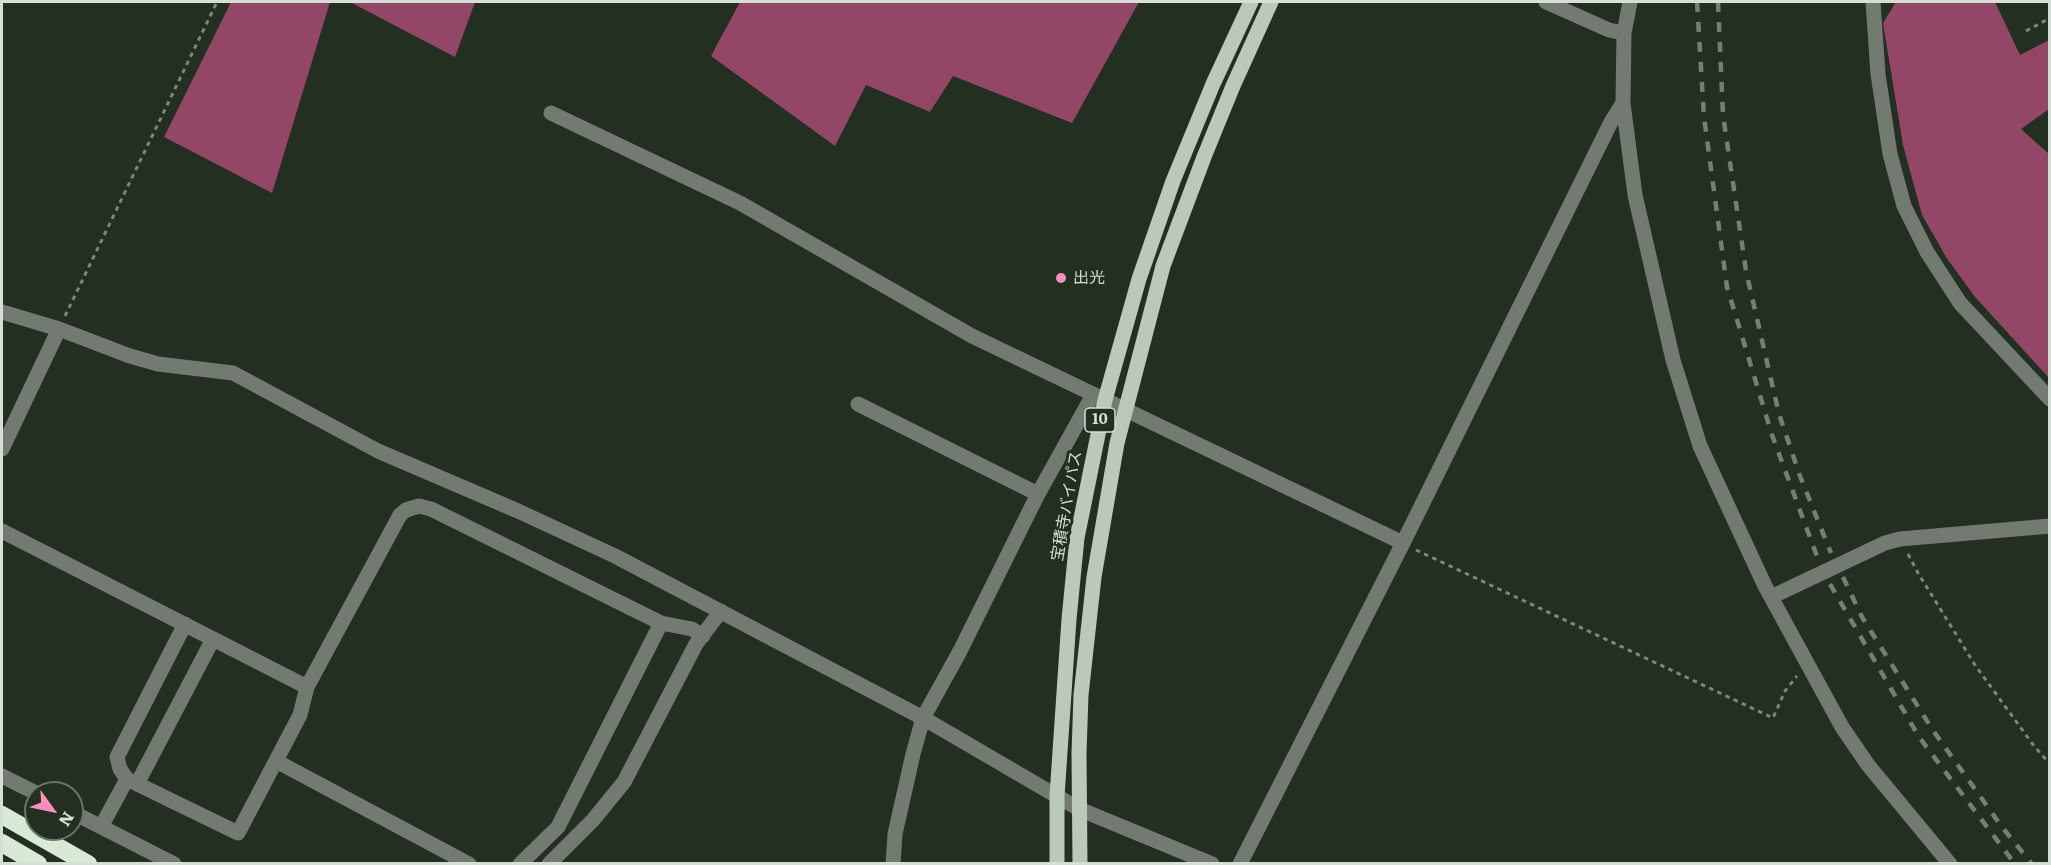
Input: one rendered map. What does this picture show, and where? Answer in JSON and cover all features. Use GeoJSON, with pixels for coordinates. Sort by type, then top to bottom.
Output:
{"type":"FeatureCollection","features":[{"type":"Feature","properties":{"kind":"highway"},"geometry":{"type":"LineString","coordinates":[[2,815],[88,864]]}},
{"type":"Feature","properties":{"kind":"highway"},"geometry":{"type":"LineString","coordinates":[[2,843],[38,864]]}},
{"type":"Feature","properties":{"kind":"main road","name":"宝積寺バイパス"},"geometry":{"type":"LineString","coordinates":[[1058,864],[1057,796],[1069,619],[1077,538],[1099,398],[1173,181],[1213,84],[1251,2]]}},
{"type":"Feature","properties":{"kind":"main road","name":"10"},"geometry":{"type":"LineString","coordinates":[[1080,864],[1082,695],[1094,577],[1110,476],[1125,409],[1163,266],[1208,147],[1271,2]]}},
{"type":"Feature","properties":{"kind":"street"},"geometry":{"type":"LineString","coordinates":[[1546,2],[1609,30],[1624,33]]}},
{"type":"Feature","properties":{"kind":"street"},"geometry":{"type":"LineString","coordinates":[[1629,2],[1624,33],[1623,103],[1635,195],[1673,360],[1700,446],[1772,597],[1842,727],[1868,765],[1950,864]]}},
{"type":"Feature","properties":{"kind":"street"},"geometry":{"type":"LineString","coordinates":[[1873,2],[1878,74],[1888,143],[1904,206],[1927,252],[1960,303],[2049,399]]}},
{"type":"Feature","properties":{"kind":"street"},"geometry":{"type":"LineString","coordinates":[[1240,864],[1403,543],[1611,122],[1623,103]]}},
{"type":"Feature","properties":{"kind":"street"},"geometry":{"type":"LineString","coordinates":[[551,113],[741,203],[972,336],[1403,543]]}},
{"type":"Feature","properties":{"kind":"street"},"geometry":{"type":"LineString","coordinates":[[2,312],[59,329],[158,364],[233,373],[378,451],[519,511],[615,556],[923,718],[1079,809],[1212,864]]}},
{"type":"Feature","properties":{"kind":"street"},"geometry":{"type":"LineString","coordinates":[[2,449],[59,329]]}},
{"type":"Feature","properties":{"kind":"street"},"geometry":{"type":"LineString","coordinates":[[893,864],[895,834],[923,718],[960,651],[1038,494],[1099,398]]}},
{"type":"Feature","properties":{"kind":"street"},"geometry":{"type":"LineString","coordinates":[[858,404],[1038,494]]}},
{"type":"Feature","properties":{"kind":"street"},"geometry":{"type":"LineString","coordinates":[[185,624],[117,758],[120,769],[132,782],[238,833],[300,715],[307,687],[400,515],[419,506],[453,519],[661,623],[683,627],[703,636]]}},
{"type":"Feature","properties":{"kind":"street"},"geometry":{"type":"LineString","coordinates":[[1772,597],[1885,543],[1900,539],[2049,526]]}},
{"type":"Feature","properties":{"kind":"street"},"geometry":{"type":"LineString","coordinates":[[2,531],[307,687]]}},
{"type":"Feature","properties":{"kind":"street"},"geometry":{"type":"LineString","coordinates":[[549,864],[593,820],[624,782],[696,644],[721,611]]}},
{"type":"Feature","properties":{"kind":"street"},"geometry":{"type":"LineString","coordinates":[[520,864],[558,827],[661,623]]}},
{"type":"Feature","properties":{"kind":"street"},"geometry":{"type":"LineString","coordinates":[[101,827],[132,782],[213,639]]}},
{"type":"Feature","properties":{"kind":"street"},"geometry":{"type":"LineString","coordinates":[[276,761],[469,864]]}},
{"type":"Feature","properties":{"kind":"street"},"geometry":{"type":"LineString","coordinates":[[2,776],[24,787]]}},
{"type":"Feature","properties":{"kind":"street"},"geometry":{"type":"LineString","coordinates":[[84,818],[174,864]]}},
{"type":"Feature","properties":{"kind":"path"},"geometry":{"type":"LineString","coordinates":[[59,329],[216,2]]}},
{"type":"Feature","properties":{"kind":"path"},"geometry":{"type":"LineString","coordinates":[[2026,31],[2049,18]]}},
{"type":"Feature","properties":{"kind":"path"},"geometry":{"type":"LineString","coordinates":[[1900,539],[1918,573],[1975,665],[2049,764]]}},
{"type":"Feature","properties":{"kind":"path"},"geometry":{"type":"LineString","coordinates":[[1403,543],[1773,718],[1785,691],[1807,663]]}},
{"type":"Feature","properties":{"kind":"shaded area"},"geometry":{"type":"Polygon","coordinates":[[[231,2],[330,2],[272,193],[164,137],[231,2]]]}},
{"type":"Feature","properties":{"kind":"shaded area"},"geometry":{"type":"Polygon","coordinates":[[[350,2],[475,2],[455,57],[350,2]]]}},
{"type":"Feature","properties":{"kind":"shaded area"},"geometry":{"type":"Polygon","coordinates":[[[740,2],[1139,2],[1072,123],[953,76],[930,112],[866,85],[835,146],[711,56],[740,2]]]}},
{"type":"Feature","properties":{"kind":"shaded area"},"geometry":{"type":"Polygon","coordinates":[[[1896,2],[1995,2],[2020,55],[2049,40],[2049,109],[2021,129],[2049,154],[2049,378],[1975,297],[1946,257],[1922,215],[1903,145],[1883,23],[1896,2]]]}},
{"type":"Feature","properties":{"kind":"railway"},"geometry":{"type":"LineString","coordinates":[[1697,2],[1704,117],[1727,287],[1772,435],[1818,559]]}},
{"type":"Feature","properties":{"kind":"railway"},"geometry":{"type":"LineString","coordinates":[[1718,2],[1723,115],[1746,271],[1779,414],[1800,476],[1831,553]]}},
{"type":"Feature","properties":{"kind":"railway"},"geometry":{"type":"LineString","coordinates":[[1843,577],[1862,617],[1932,729],[2002,827],[2032,864]]}},
{"type":"Feature","properties":{"kind":"railway"},"geometry":{"type":"LineString","coordinates":[[1830,584],[1919,737],[2015,864]]}},
{"type":"Feature","properties":{"kind":"place","name":"出光"},"geometry":{"type":"Point","coordinates":[1061,278]}}]}
